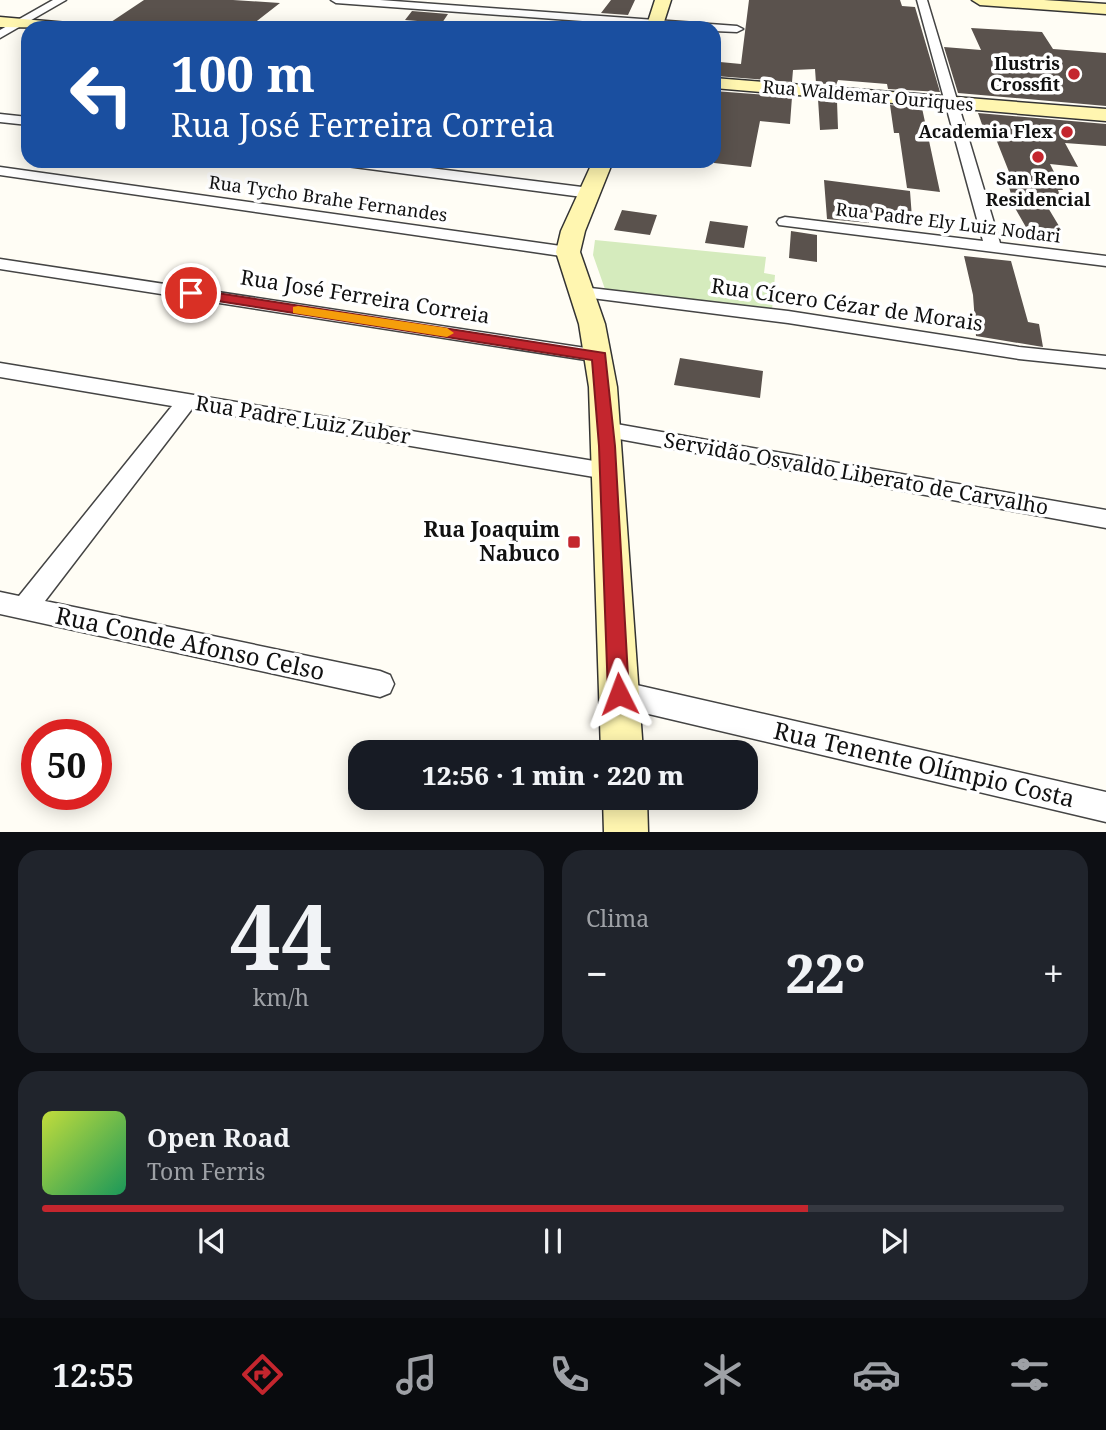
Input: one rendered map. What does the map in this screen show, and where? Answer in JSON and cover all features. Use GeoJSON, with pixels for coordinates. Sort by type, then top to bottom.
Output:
{"type":"FeatureCollection","features":[{"type":"Feature","properties":{"kind":"main road"},"geometry":{"type":"LineString","coordinates":[[656,21],[663,0]]}},
{"type":"Feature","properties":{"kind":"main road"},"geometry":{"type":"LineString","coordinates":[[980,0],[1106,9]]}},
{"type":"Feature","properties":{"kind":"main road"},"geometry":{"type":"LineString","coordinates":[[0,22],[19,24]]}},
{"type":"Feature","properties":{"kind":"main road","name":"Rua Waldemar Ouriques"},"geometry":{"type":"LineString","coordinates":[[721,84],[1106,115]]}},
{"type":"Feature","properties":{"kind":"main road"},"geometry":{"type":"LineString","coordinates":[[600,168],[573,231],[568,253],[582,292],[599,356],[621,740]]}},
{"type":"Feature","properties":{"kind":"main road"},"geometry":{"type":"LineString","coordinates":[[625,810],[626,831]]}},
{"type":"Feature","properties":{"kind":"street"},"geometry":{"type":"LineString","coordinates":[[24,21],[61,0]]}},
{"type":"Feature","properties":{"kind":"street"},"geometry":{"type":"LineString","coordinates":[[336,0],[604,21]]}},
{"type":"Feature","properties":{"kind":"street"},"geometry":{"type":"LineString","coordinates":[[922,0],[993,248]]}},
{"type":"Feature","properties":{"kind":"street"},"geometry":{"type":"LineString","coordinates":[[0,35],[19,24]]}},
{"type":"Feature","properties":{"kind":"street"},"geometry":{"type":"LineString","coordinates":[[721,28],[737,29]]}},
{"type":"Feature","properties":{"kind":"street"},"geometry":{"type":"LineString","coordinates":[[0,118],[21,120]]}},
{"type":"Feature","properties":{"kind":"street"},"geometry":{"type":"LineString","coordinates":[[394,168],[590,193]]}},
{"type":"Feature","properties":{"kind":"street","name":"Rua Tycho Brahe Fernandes"},"geometry":{"type":"LineString","coordinates":[[0,171],[568,253]]}},
{"type":"Feature","properties":{"kind":"street","name":"Rua Padre Ely Luiz Nodari"},"geometry":{"type":"LineString","coordinates":[[785,222],[1106,261]]}},
{"type":"Feature","properties":{"kind":"street","name":"Rua José Ferreira Correia"},"geometry":{"type":"LineString","coordinates":[[0,264],[599,356]]}},
{"type":"Feature","properties":{"kind":"street","name":"Rua Cícero Cézar de Morais"},"geometry":{"type":"LineString","coordinates":[[582,292],[788,317],[1019,353],[1106,362]]}},
{"type":"Feature","properties":{"kind":"street","name":"Rua Padre Luiz Zuber"},"geometry":{"type":"LineString","coordinates":[[0,370],[606,471]]}},
{"type":"Feature","properties":{"kind":"street"},"geometry":{"type":"LineString","coordinates":[[12,606],[187,401]]}},
{"type":"Feature","properties":{"kind":"street","name":"Servidão Osvaldo Liberato de Carvalho"},"geometry":{"type":"LineString","coordinates":[[605,430],[1106,519]]}},
{"type":"Feature","properties":{"kind":"street","name":"Rua Conde Afonso Celso"},"geometry":{"type":"LineString","coordinates":[[12,606],[380,684]]}},
{"type":"Feature","properties":{"kind":"street","name":"Rua Tenente Olímpio Costa"},"geometry":{"type":"LineString","coordinates":[[619,694],[1106,807]]}},
{"type":"Feature","properties":{"kind":"green space"},"geometry":{"type":"Polygon","coordinates":[[[595,240],[766,257],[764,273],[775,275],[772,310],[606,292],[593,255],[595,240]]]}},
{"type":"Feature","properties":{"kind":"building"},"geometry":{"type":"Polygon","coordinates":[[[144,0],[280,3],[257,21],[112,21],[144,0]]]}},
{"type":"Feature","properties":{"kind":"building"},"geometry":{"type":"Polygon","coordinates":[[[611,0],[635,0],[628,15],[601,13],[611,0]]]}},
{"type":"Feature","properties":{"kind":"building"},"geometry":{"type":"Polygon","coordinates":[[[749,0],[900,0],[902,6],[915,7],[940,92],[888,89],[887,84],[838,80],[836,85],[816,83],[815,69],[793,70],[792,82],[721,76],[721,62],[741,64],[749,0]]]}},
{"type":"Feature","properties":{"kind":"building"},"geometry":{"type":"Polygon","coordinates":[[[412,11],[448,14],[443,21],[405,20],[412,11]]]}},
{"type":"Feature","properties":{"kind":"building"},"geometry":{"type":"Polygon","coordinates":[[[971,28],[1042,32],[1053,49],[1106,53],[1106,106],[958,93],[944,47],[981,50],[971,28]]]}},
{"type":"Feature","properties":{"kind":"building"},"geometry":{"type":"Polygon","coordinates":[[[721,92],[792,97],[790,124],[760,121],[751,167],[721,164],[721,92]]]}},
{"type":"Feature","properties":{"kind":"building"},"geometry":{"type":"Polygon","coordinates":[[[818,99],[837,101],[838,129],[820,130],[818,99]]]}},
{"type":"Feature","properties":{"kind":"building"},"geometry":{"type":"Polygon","coordinates":[[[890,105],[922,108],[940,192],[907,188],[899,133],[894,133],[890,105]]]}},
{"type":"Feature","properties":{"kind":"building"},"geometry":{"type":"Polygon","coordinates":[[[978,113],[1106,124],[1106,146],[1065,143],[1078,167],[1050,164],[1063,190],[1058,190],[1062,203],[1044,201],[1062,231],[1027,229],[1015,208],[1009,187],[1015,187],[994,134],[985,133],[978,113]]]}},
{"type":"Feature","properties":{"kind":"building"},"geometry":{"type":"Polygon","coordinates":[[[824,180],[910,191],[912,218],[867,212],[869,223],[827,219],[824,180]]]}},
{"type":"Feature","properties":{"kind":"building"},"geometry":{"type":"Polygon","coordinates":[[[622,210],[657,215],[650,235],[614,230],[622,210]]]}},
{"type":"Feature","properties":{"kind":"building"},"geometry":{"type":"Polygon","coordinates":[[[710,221],[748,226],[744,248],[705,243],[710,221]]]}},
{"type":"Feature","properties":{"kind":"building"},"geometry":{"type":"Polygon","coordinates":[[[791,231],[817,235],[817,262],[789,258],[791,231]]]}},
{"type":"Feature","properties":{"kind":"building"},"geometry":{"type":"Polygon","coordinates":[[[964,256],[1011,261],[1028,322],[1039,324],[1043,347],[976,336],[973,295],[964,256]]]}},
{"type":"Feature","properties":{"kind":"building"},"geometry":{"type":"Polygon","coordinates":[[[680,358],[763,371],[760,398],[674,385],[680,358]]]}},
{"type":"Feature","properties":{"kind":"slow traffic"},"geometry":{"type":"LineString","coordinates":[[298,310],[447,333]]}},
{"type":"Feature","properties":{"kind":"place","name":"Ilustris Crossfit"},"geometry":{"type":"Point","coordinates":[1074,74]}},
{"type":"Feature","properties":{"kind":"place","name":"Academia Flex"},"geometry":{"type":"Point","coordinates":[1067,132]}},
{"type":"Feature","properties":{"kind":"place","name":"San Reno Residencial"},"geometry":{"type":"Point","coordinates":[1038,157]}},
{"type":"Feature","properties":{"kind":"place","name":"Rua Joaquim Nabuco"},"geometry":{"type":"Point","coordinates":[574,542]}},
{"type":"Feature","properties":{"kind":"route"},"geometry":{"type":"LineString","coordinates":[[191,293],[599,356],[607,446],[606,471],[619,694]]}}]}
